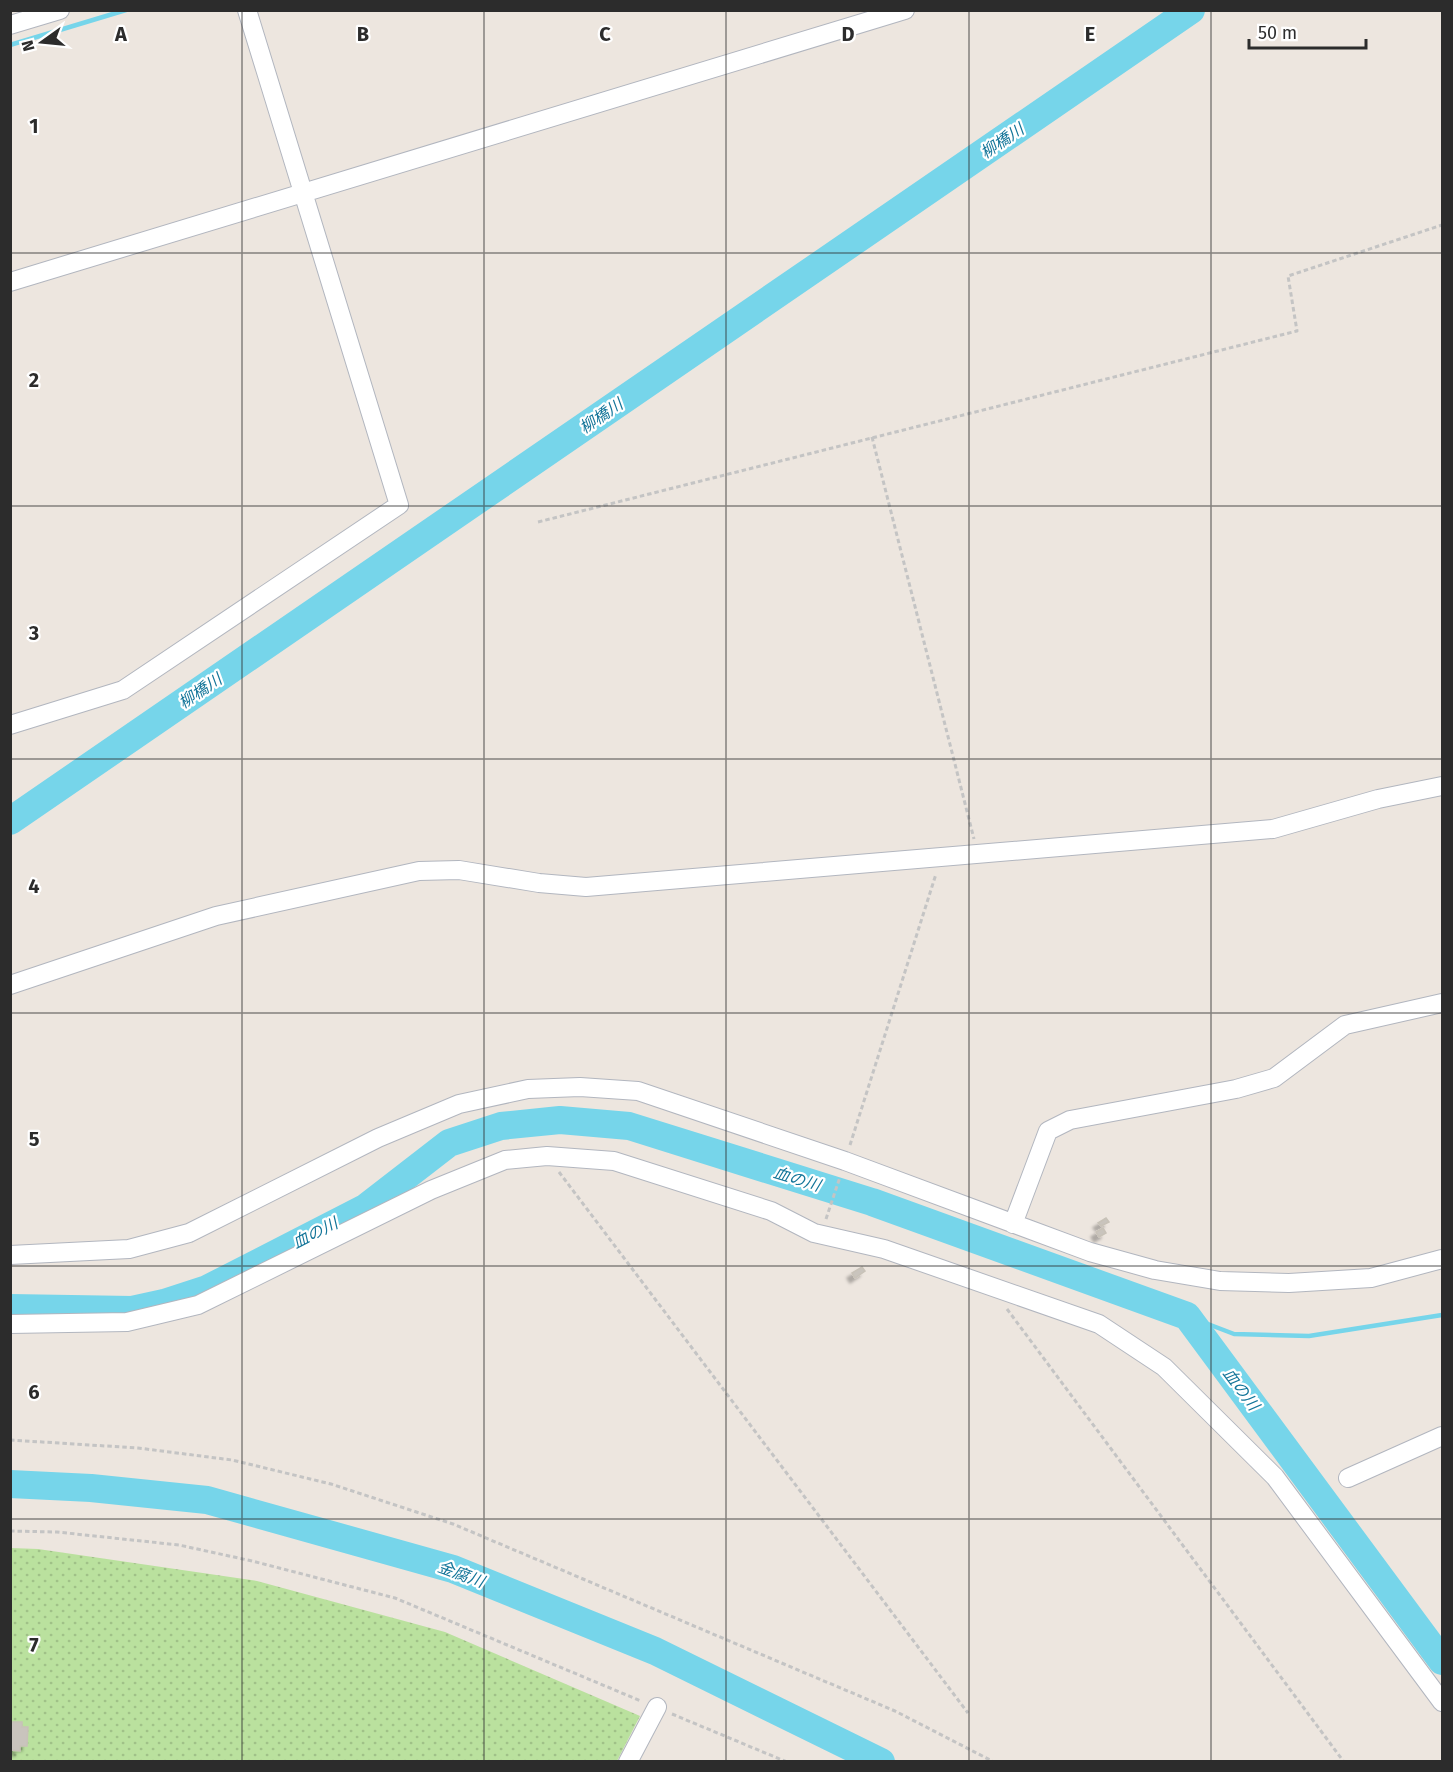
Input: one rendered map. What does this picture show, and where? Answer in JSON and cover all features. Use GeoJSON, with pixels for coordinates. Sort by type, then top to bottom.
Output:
{"type":"FeatureCollection","features":[{"type":"Feature","properties":{"kind":"street"},"geometry":{"type":"LineString","coordinates":[[10,25],[60,10]]}},
{"type":"Feature","properties":{"kind":"street"},"geometry":{"type":"LineString","coordinates":[[10,725],[123,690],[399,505],[247,10]]}},
{"type":"Feature","properties":{"kind":"street"},"geometry":{"type":"LineString","coordinates":[[10,282],[303,194],[854,18],[905,10]]}},
{"type":"Feature","properties":{"kind":"street"},"geometry":{"type":"LineString","coordinates":[[10,985],[216,916],[419,871],[459,870],[586,888],[1273,828],[1378,800],[1443,786]]}},
{"type":"Feature","properties":{"kind":"street"},"geometry":{"type":"LineString","coordinates":[[1013,1224],[1048,1131],[1070,1120],[1236,1089],[1274,1078],[1345,1025],[1443,1003]]}},
{"type":"Feature","properties":{"kind":"street"},"geometry":{"type":"LineString","coordinates":[[10,1255],[129,1249],[189,1233],[388,1133],[459,1104],[528,1089],[580,1087],[638,1091],[845,1161],[1090,1252],[1155,1270],[1220,1281],[1289,1283],[1371,1278],[1443,1259]]}},
{"type":"Feature","properties":{"kind":"street"},"geometry":{"type":"LineString","coordinates":[[10,1324],[126,1322],[198,1305],[431,1190],[505,1160],[547,1156],[614,1161],[771,1210],[814,1233],[884,1249],[1099,1324],[1164,1367],[1275,1477],[1443,1702]]}},
{"type":"Feature","properties":{"kind":"street"},"geometry":{"type":"LineString","coordinates":[[1348,1478],[1443,1436]]}},
{"type":"Feature","properties":{"kind":"street"},"geometry":{"type":"LineString","coordinates":[[628,1761],[657,1707]]}},
{"type":"Feature","properties":{"kind":"path"},"geometry":{"type":"LineString","coordinates":[[538,522],[1297,331],[1288,276],[1443,225]]}},
{"type":"Feature","properties":{"kind":"path"},"geometry":{"type":"LineString","coordinates":[[872,437],[978,855]]}},
{"type":"Feature","properties":{"kind":"path"},"geometry":{"type":"LineString","coordinates":[[822,1229],[941,858]]}},
{"type":"Feature","properties":{"kind":"path"},"geometry":{"type":"LineString","coordinates":[[547,1156],[968,1713]]}},
{"type":"Feature","properties":{"kind":"path"},"geometry":{"type":"LineString","coordinates":[[990,1286],[1344,1761]]}},
{"type":"Feature","properties":{"kind":"path"},"geometry":{"type":"LineString","coordinates":[[10,1440],[138,1448],[232,1460],[342,1487],[453,1524],[894,1711],[994,1761]]}},
{"type":"Feature","properties":{"kind":"path"},"geometry":{"type":"LineString","coordinates":[[10,1531],[57,1532],[179,1545],[252,1561],[394,1598],[787,1761]]}},
{"type":"Feature","properties":{"kind":"green space"},"geometry":{"type":"Polygon","coordinates":[[[11,1548],[38,1549],[257,1581],[445,1632],[640,1716],[617,1761],[11,1762],[11,1548]]]}},
{"type":"Feature","properties":{"kind":"building"},"geometry":{"type":"Polygon","coordinates":[[[1106,1218],[1109,1222],[1101,1226],[1098,1223],[1106,1218]]]}},
{"type":"Feature","properties":{"kind":"building"},"geometry":{"type":"Polygon","coordinates":[[[1103,1228],[1106,1233],[1099,1237],[1096,1232],[1103,1228]]]}},
{"type":"Feature","properties":{"kind":"building"},"geometry":{"type":"Polygon","coordinates":[[[862,1267],[865,1271],[855,1278],[852,1273],[862,1267]]]}},
{"type":"Feature","properties":{"kind":"building"},"geometry":{"type":"Polygon","coordinates":[[[10,1722],[22,1722],[22,1727],[28,1727],[27,1746],[20,1746],[20,1751],[10,1750],[10,1722]]]}},
{"type":"Feature","properties":{"kind":"waterway"},"geometry":{"type":"LineString","coordinates":[[10,45],[126,10]]}},
{"type":"Feature","properties":{"kind":"waterway","name":"柳橋川"},"geometry":{"type":"LineString","coordinates":[[10,821],[1191,10]]}},
{"type":"Feature","properties":{"kind":"waterway","name":"血の川"},"geometry":{"type":"LineString","coordinates":[[10,1308],[132,1310],[164,1303],[207,1289],[365,1208],[449,1143],[501,1126],[560,1120],[629,1126],[872,1202],[1187,1316],[1442,1661]]}},
{"type":"Feature","properties":{"kind":"waterway"},"geometry":{"type":"LineString","coordinates":[[1187,1316],[1234,1334],[1309,1336],[1442,1315]]}},
{"type":"Feature","properties":{"kind":"waterway","name":"金腐川"},"geometry":{"type":"LineString","coordinates":[[10,1484],[91,1488],[207,1500],[453,1569],[655,1651],[881,1762]]}}]}
